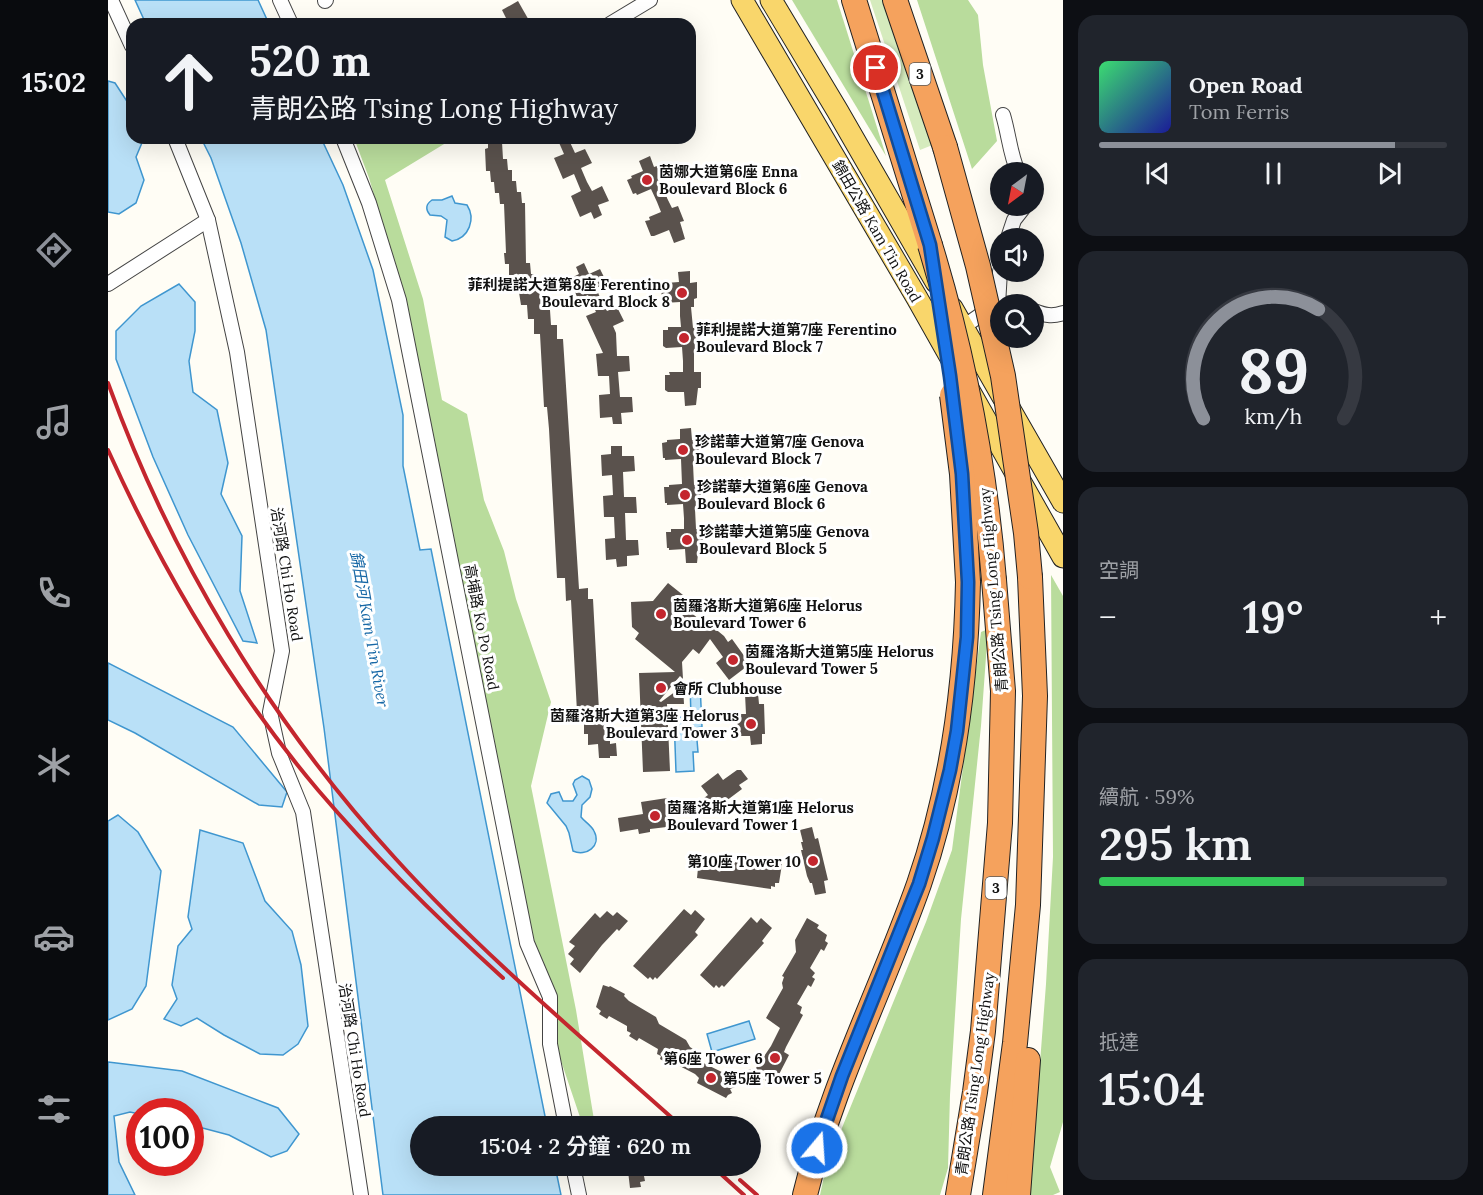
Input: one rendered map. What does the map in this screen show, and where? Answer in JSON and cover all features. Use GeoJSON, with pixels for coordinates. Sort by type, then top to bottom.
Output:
{"type":"FeatureCollection","features":[{"type":"Feature","properties":{"kind":"highway","name":"青朗公路 Tsing Long Highway"},"geometry":{"type":"LineString","coordinates":[[854,0],[930,245],[963,376],[990,526],[1003,691],[1000,823],[983,1031],[958,1195]]}},
{"type":"Feature","properties":{"kind":"highway","name":"3"},"geometry":{"type":"LineString","coordinates":[[895,0],[945,147],[978,266],[1003,376],[1026,533],[1030,577],[1035,696],[1032,809],[1022,978],[995,1195]]}},
{"type":"Feature","properties":{"kind":"highway"},"geometry":{"type":"LineString","coordinates":[[805,1195],[823,1131],[842,1076],[919,884],[950,770],[964,677],[968,582],[962,474],[930,245]]}},
{"type":"Feature","properties":{"kind":"highway"},"geometry":{"type":"LineString","coordinates":[[1018,1195],[1029,1026],[1022,978]]}},
{"type":"Feature","properties":{"kind":"main road","name":"錦田公路 Kam Tin Road"},"geometry":{"type":"LineString","coordinates":[[742,0],[917,298],[1063,557]]}},
{"type":"Feature","properties":{"kind":"main road","name":"錦田公路 Kam Tin Road"},"geometry":{"type":"LineString","coordinates":[[771,0],[1063,502]]}},
{"type":"Feature","properties":{"kind":"street"},"geometry":{"type":"LineString","coordinates":[[111,0],[126,33]]}},
{"type":"Feature","properties":{"kind":"street"},"geometry":{"type":"LineString","coordinates":[[280,0],[288,18]]}},
{"type":"Feature","properties":{"kind":"street"},"geometry":{"type":"LineString","coordinates":[[620,18],[650,0]]}},
{"type":"Feature","properties":{"kind":"street"},"geometry":{"type":"LineString","coordinates":[[1003,116],[1014,162]]}},
{"type":"Feature","properties":{"kind":"street","name":"治河路 Chi Ho Road"},"geometry":{"type":"LineString","coordinates":[[176,144],[208,220],[237,352],[282,651],[270,712],[279,753],[303,812],[361,1195]]}},
{"type":"Feature","properties":{"kind":"street","name":"高埔路 Ko Po Road"},"geometry":{"type":"LineString","coordinates":[[345,144],[372,212],[399,300],[527,943],[550,997],[550,1044],[564,1116]]}},
{"type":"Feature","properties":{"kind":"street"},"geometry":{"type":"LineString","coordinates":[[108,284],[208,220]]}},
{"type":"Feature","properties":{"kind":"street"},"geometry":{"type":"LineString","coordinates":[[963,327],[990,310]]}},
{"type":"Feature","properties":{"kind":"street"},"geometry":{"type":"LineString","coordinates":[[1044,314],[1063,313]]}},
{"type":"Feature","properties":{"kind":"street"},"geometry":{"type":"LineString","coordinates":[[575,1176],[579,1195]]}},
{"type":"Feature","properties":{"kind":"green space"},"geometry":{"type":"Polygon","coordinates":[[[792,0],[837,0],[886,156],[792,0]]]}},
{"type":"Feature","properties":{"kind":"green space"},"geometry":{"type":"Polygon","coordinates":[[[870,0],[887,0],[935,144],[920,150],[870,0]]]}},
{"type":"Feature","properties":{"kind":"green space"},"geometry":{"type":"Polygon","coordinates":[[[917,0],[968,0],[978,15],[983,65],[997,141],[972,169],[917,0]]]}},
{"type":"Feature","properties":{"kind":"green space"},"geometry":{"type":"Polygon","coordinates":[[[356,144],[444,144],[385,180],[423,299],[442,400],[467,414],[484,500],[504,551],[516,599],[551,702],[531,786],[576,1010],[593,1116],[580,1116],[558,1052],[557,996],[534,941],[405,299],[369,178],[356,144]]]}},
{"type":"Feature","properties":{"kind":"green space"},"geometry":{"type":"Polygon","coordinates":[[[1051,575],[1063,596],[1063,1122],[1050,1167],[1060,1192],[1053,1195],[1030,1195],[1053,857],[1051,575]]]}},
{"type":"Feature","properties":{"kind":"green space"},"geometry":{"type":"Polygon","coordinates":[[[988,629],[981,726],[961,919],[950,1095],[948,1168],[940,1195],[820,1195],[826,1167],[926,922],[952,850],[981,632],[988,629]]]}},
{"type":"Feature","properties":{"kind":"water"},"geometry":{"type":"Polygon","coordinates":[[[135,0],[258,0],[266,18],[143,18],[135,0]]]}},
{"type":"Feature","properties":{"kind":"water"},"geometry":{"type":"Polygon","coordinates":[[[108,81],[115,83],[126,100],[126,144],[141,144],[136,157],[144,180],[136,203],[119,214],[108,212],[108,81]]]}},
{"type":"Feature","properties":{"kind":"water","name":"錦田河 Kam Tin River"},"geometry":{"type":"Polygon","coordinates":[[[204,144],[324,144],[343,185],[373,270],[403,415],[403,466],[420,550],[431,549],[545,1116],[410,1116],[410,1176],[557,1176],[561,1195],[383,1195],[324,728],[266,330],[241,243],[204,144]]]}},
{"type":"Feature","properties":{"kind":"water"},"geometry":{"type":"Polygon","coordinates":[[[452,196],[455,203],[467,205],[471,222],[463,236],[452,241],[445,237],[447,220],[441,216],[430,215],[427,205],[432,200],[442,200],[452,196]]]}},
{"type":"Feature","properties":{"kind":"water"},"geometry":{"type":"Polygon","coordinates":[[[179,284],[195,302],[195,331],[189,361],[193,392],[217,410],[228,463],[221,494],[242,536],[240,591],[257,643],[243,641],[188,535],[153,457],[116,359],[116,331],[141,306],[179,284]]]}},
{"type":"Feature","properties":{"kind":"water"},"geometry":{"type":"Polygon","coordinates":[[[108,663],[233,727],[287,792],[282,807],[259,805],[135,733],[108,720],[108,663]]]}},
{"type":"Feature","properties":{"kind":"water"},"geometry":{"type":"Polygon","coordinates":[[[700,684],[702,727],[696,728],[698,752],[693,752],[694,771],[676,772],[674,717],[685,717],[685,708],[689,708],[691,716],[690,685],[700,684]]]}},
{"type":"Feature","properties":{"kind":"water"},"geometry":{"type":"Polygon","coordinates":[[[582,776],[589,780],[592,789],[590,797],[582,805],[581,817],[593,829],[596,836],[594,846],[583,853],[573,851],[566,826],[547,803],[551,794],[559,792],[563,801],[573,801],[577,795],[573,784],[582,776]]]}},
{"type":"Feature","properties":{"kind":"water"},"geometry":{"type":"Polygon","coordinates":[[[118,815],[138,832],[161,871],[146,986],[132,1009],[108,1020],[108,821],[118,815]]]}},
{"type":"Feature","properties":{"kind":"water"},"geometry":{"type":"Polygon","coordinates":[[[200,830],[243,843],[265,901],[292,931],[301,965],[308,1026],[298,1044],[283,1055],[260,1054],[197,1018],[181,1026],[164,1019],[177,999],[172,985],[178,946],[192,929],[188,917],[200,830]]]}},
{"type":"Feature","properties":{"kind":"water"},"geometry":{"type":"Polygon","coordinates":[[[749,1021],[755,1039],[712,1052],[707,1034],[749,1021]]]}},
{"type":"Feature","properties":{"kind":"water"},"geometry":{"type":"Polygon","coordinates":[[[108,1062],[182,1071],[278,1108],[299,1134],[287,1151],[271,1157],[229,1135],[204,1128],[204,1098],[126,1098],[126,1113],[114,1116],[119,1162],[135,1195],[108,1195],[108,1062]]]}},
{"type":"Feature","properties":{"kind":"building"},"geometry":{"type":"Polygon","coordinates":[[[518,1],[528,18],[506,18],[502,10],[518,1]]]}},
{"type":"Feature","properties":{"kind":"building"},"geometry":{"type":"Polygon","coordinates":[[[488,144],[502,144],[503,159],[507,159],[508,170],[512,170],[512,181],[516,181],[517,192],[521,192],[522,203],[525,203],[526,263],[530,263],[531,274],[535,274],[536,285],[540,285],[540,296],[544,296],[544,310],[550,310],[551,325],[557,325],[557,339],[563,339],[579,589],[588,588],[588,599],[593,599],[599,711],[602,711],[602,722],[606,722],[606,733],[610,733],[610,744],[616,743],[617,756],[610,756],[610,758],[599,758],[598,744],[588,745],[588,734],[584,734],[584,723],[580,723],[580,712],[577,712],[571,600],[566,601],[565,578],[557,578],[549,429],[547,407],[544,407],[540,334],[534,334],[534,319],[528,319],[527,305],[521,305],[518,286],[514,286],[513,275],[509,275],[509,264],[505,264],[504,204],[500,204],[499,193],[495,193],[490,171],[486,171],[485,149],[488,148],[488,144]]]}},
{"type":"Feature","properties":{"kind":"building"},"geometry":{"type":"Polygon","coordinates":[[[560,144],[571,144],[575,153],[585,149],[592,163],[581,168],[587,182],[592,191],[602,186],[609,201],[598,205],[602,215],[594,219],[591,212],[580,217],[571,196],[581,191],[574,174],[563,179],[554,158],[564,154],[560,144]]]}},
{"type":"Feature","properties":{"kind":"building"},"geometry":{"type":"Polygon","coordinates":[[[650,156],[654,167],[660,165],[666,179],[663,181],[667,198],[672,208],[678,206],[684,221],[680,222],[685,239],[674,243],[669,230],[651,236],[645,221],[661,212],[657,202],[651,189],[637,195],[633,194],[627,180],[643,171],[639,161],[650,156]]]}},
{"type":"Feature","properties":{"kind":"building"},"geometry":{"type":"Polygon","coordinates":[[[584,263],[589,274],[600,269],[607,283],[596,288],[602,302],[607,311],[617,307],[624,321],[613,326],[616,333],[617,356],[629,356],[630,371],[618,372],[620,397],[632,397],[633,412],[621,413],[622,424],[613,424],[612,417],[600,418],[599,395],[610,394],[609,376],[598,376],[596,354],[603,353],[586,316],[596,312],[588,295],[578,299],[569,279],[579,274],[576,267],[584,263]]]}},
{"type":"Feature","properties":{"kind":"building"},"geometry":{"type":"Polygon","coordinates":[[[690,271],[690,283],[697,282],[697,298],[694,299],[694,307],[691,307],[693,328],[699,327],[699,343],[696,343],[696,352],[694,352],[694,372],[701,372],[701,388],[698,388],[696,405],[685,406],[684,392],[665,390],[665,375],[670,375],[669,372],[683,372],[683,361],[682,347],[666,348],[663,346],[663,330],[668,330],[668,327],[681,327],[680,302],[664,303],[661,285],[679,282],[678,272],[690,271]]]}},
{"type":"Feature","properties":{"kind":"building"},"geometry":{"type":"Polygon","coordinates":[[[691,428],[692,440],[698,440],[699,456],[695,456],[695,464],[693,464],[694,485],[700,484],[701,500],[697,500],[697,509],[695,509],[696,529],[702,529],[703,545],[699,545],[697,563],[686,563],[685,549],[669,550],[667,548],[666,532],[671,532],[671,529],[684,529],[684,518],[683,504],[667,505],[665,503],[664,487],[682,484],[681,459],[665,460],[662,443],[667,440],[680,439],[680,429],[691,428]]]}},
{"type":"Feature","properties":{"kind":"building"},"geometry":{"type":"Polygon","coordinates":[[[611,446],[622,446],[622,456],[634,456],[635,471],[623,472],[624,497],[636,497],[637,513],[625,513],[626,540],[638,540],[639,555],[627,556],[627,566],[617,567],[616,559],[606,560],[605,539],[615,538],[614,517],[604,517],[603,496],[613,495],[612,475],[602,476],[601,455],[611,454],[611,446]]]}},
{"type":"Feature","properties":{"kind":"building","name":"會所 Clubhouse"},"geometry":{"type":"Polygon","coordinates":[[[668,583],[683,595],[677,601],[700,620],[702,618],[728,642],[732,639],[750,664],[729,680],[716,663],[723,657],[710,639],[699,654],[693,649],[682,662],[683,679],[680,676],[659,701],[661,702],[683,686],[684,704],[667,704],[670,771],[643,772],[639,673],[675,672],[635,639],[639,633],[632,627],[631,602],[653,601],[668,583]]]}},
{"type":"Feature","properties":{"kind":"building","name":"茵羅洛斯大道第3座 Helorus Boulevard Tower 3"},"geometry":{"type":"Polygon","coordinates":[[[758,693],[759,704],[764,704],[765,734],[762,734],[762,744],[751,745],[750,736],[738,736],[737,714],[746,714],[745,694],[758,693]]]}},
{"type":"Feature","properties":{"kind":"building"},"geometry":{"type":"Polygon","coordinates":[[[737,770],[741,770],[748,779],[739,785],[742,789],[718,807],[716,804],[707,810],[700,801],[708,795],[701,786],[718,773],[723,780],[737,770]]]}},
{"type":"Feature","properties":{"kind":"building","name":"茵羅洛斯大道第1座 Helorus Boulevard Tower 1"},"geometry":{"type":"Polygon","coordinates":[[[667,798],[669,813],[673,812],[675,826],[650,829],[650,832],[639,834],[638,829],[620,832],[618,818],[643,814],[641,802],[667,798]]]}},
{"type":"Feature","properties":{"kind":"building","name":"第10座 Tower 10"},"geometry":{"type":"Polygon","coordinates":[[[812,827],[815,839],[818,838],[828,880],[824,881],[826,893],[815,895],[812,883],[807,876],[801,850],[803,850],[801,842],[803,842],[800,830],[812,827]]]}},
{"type":"Feature","properties":{"kind":"building"},"geometry":{"type":"Polygon","coordinates":[[[734,857],[782,864],[779,883],[775,883],[775,887],[771,886],[771,889],[697,878],[698,868],[707,869],[708,863],[716,864],[717,858],[734,860],[734,857]]]}},
{"type":"Feature","properties":{"kind":"building"},"geometry":{"type":"Polygon","coordinates":[[[684,909],[691,915],[695,910],[705,919],[695,932],[698,935],[657,979],[655,977],[653,980],[650,977],[648,979],[633,966],[684,909]]]}},
{"type":"Feature","properties":{"kind":"building"},"geometry":{"type":"Polygon","coordinates":[[[607,911],[613,916],[617,912],[628,921],[602,945],[580,973],[570,964],[574,959],[568,954],[575,946],[569,942],[595,913],[600,918],[607,911]]]}},
{"type":"Feature","properties":{"kind":"building"},"geometry":{"type":"Polygon","coordinates":[[[751,917],[757,923],[761,918],[772,928],[762,941],[764,943],[724,987],[722,985],[719,988],[716,985],[714,988],[700,975],[751,917]]]}},
{"type":"Feature","properties":{"kind":"building"},"geometry":{"type":"Polygon","coordinates":[[[807,918],[819,925],[817,928],[827,935],[825,941],[828,943],[824,951],[821,949],[810,968],[815,973],[812,977],[815,979],[811,987],[808,985],[797,1004],[802,1007],[800,1013],[803,1015],[786,1047],[784,1052],[789,1055],[774,1084],[766,1083],[765,1079],[748,1082],[730,1089],[732,1093],[726,1098],[697,1083],[699,1078],[695,1074],[670,1061],[668,1064],[660,1059],[661,1056],[657,1054],[658,1049],[639,1038],[637,1041],[629,1036],[631,1033],[627,1031],[627,1026],[609,1016],[607,1019],[599,1014],[601,1011],[596,1007],[603,985],[610,986],[625,994],[624,996],[629,1001],[656,1017],[659,1024],[686,1040],[693,1049],[689,1056],[728,1075],[756,1068],[780,1028],[766,1018],[783,988],[784,977],[782,976],[796,952],[795,940],[807,918]]]}},
{"type":"Feature","properties":{"kind":"building"},"geometry":{"type":"Polygon","coordinates":[[[629,1176],[644,1176],[645,1181],[640,1182],[641,1187],[630,1188],[629,1176]]]}},
{"type":"Feature","properties":{"kind":"railway"},"geometry":{"type":"LineString","coordinates":[[108,383],[133,448],[194,574],[228,635],[306,751],[395,858],[463,929],[670,1116]]}},
{"type":"Feature","properties":{"kind":"railway"},"geometry":{"type":"LineString","coordinates":[[108,450],[152,540],[201,628],[257,711],[318,790],[384,863],[503,978]]}},
{"type":"Feature","properties":{"kind":"railway"},"geometry":{"type":"LineString","coordinates":[[723,1176],[744,1195]]}},
{"type":"Feature","properties":{"kind":"railway"},"geometry":{"type":"LineString","coordinates":[[740,1180],[757,1195]]}},
{"type":"Feature","properties":{"kind":"place","name":"茵娜大道第6座 Enna Boulevard Block 6"},"geometry":{"type":"Point","coordinates":[647,180]}},
{"type":"Feature","properties":{"kind":"place","name":"菲利提諾大道第8座 Ferentino Boulevard Block 8"},"geometry":{"type":"Point","coordinates":[682,293]}},
{"type":"Feature","properties":{"kind":"place","name":"菲利提諾大道第7座 Ferentino Boulevard Block 7"},"geometry":{"type":"Point","coordinates":[684,338]}},
{"type":"Feature","properties":{"kind":"place","name":"珍諾華大道第7座 Genova Boulevard Block 7"},"geometry":{"type":"Point","coordinates":[683,450]}},
{"type":"Feature","properties":{"kind":"place","name":"珍諾華大道第6座 Genova Boulevard Block 6"},"geometry":{"type":"Point","coordinates":[685,495]}},
{"type":"Feature","properties":{"kind":"place","name":"珍諾華大道第5座 Genova Boulevard Block 5"},"geometry":{"type":"Point","coordinates":[687,540]}},
{"type":"Feature","properties":{"kind":"place","name":"茵羅洛斯大道第6座 Helorus Boulevard Tower 6"},"geometry":{"type":"Point","coordinates":[661,614]}},
{"type":"Feature","properties":{"kind":"place","name":"茵羅洛斯大道第5座 Helorus Boulevard Tower 5"},"geometry":{"type":"Point","coordinates":[733,660]}},
{"type":"Feature","properties":{"kind":"place","name":"會所 Clubhouse"},"geometry":{"type":"Point","coordinates":[661,688]}},
{"type":"Feature","properties":{"kind":"place","name":"茵羅洛斯大道第3座 Helorus Boulevard Tower 3"},"geometry":{"type":"Point","coordinates":[751,724]}},
{"type":"Feature","properties":{"kind":"place","name":"茵羅洛斯大道第1座 Helorus Boulevard Tower 1"},"geometry":{"type":"Point","coordinates":[655,816]}},
{"type":"Feature","properties":{"kind":"place","name":"第10座 Tower 10"},"geometry":{"type":"Point","coordinates":[813,861]}},
{"type":"Feature","properties":{"kind":"place","name":"第6座 Tower 6"},"geometry":{"type":"Point","coordinates":[775,1058]}},
{"type":"Feature","properties":{"kind":"place","name":"第5座 Tower 5"},"geometry":{"type":"Point","coordinates":[711,1078]}},
{"type":"Feature","properties":{"kind":"route"},"geometry":{"type":"LineString","coordinates":[[817,1148],[842,1076],[919,884],[933,838],[957,731],[967,637],[968,582],[962,474],[930,245],[876,68]]}}]}
